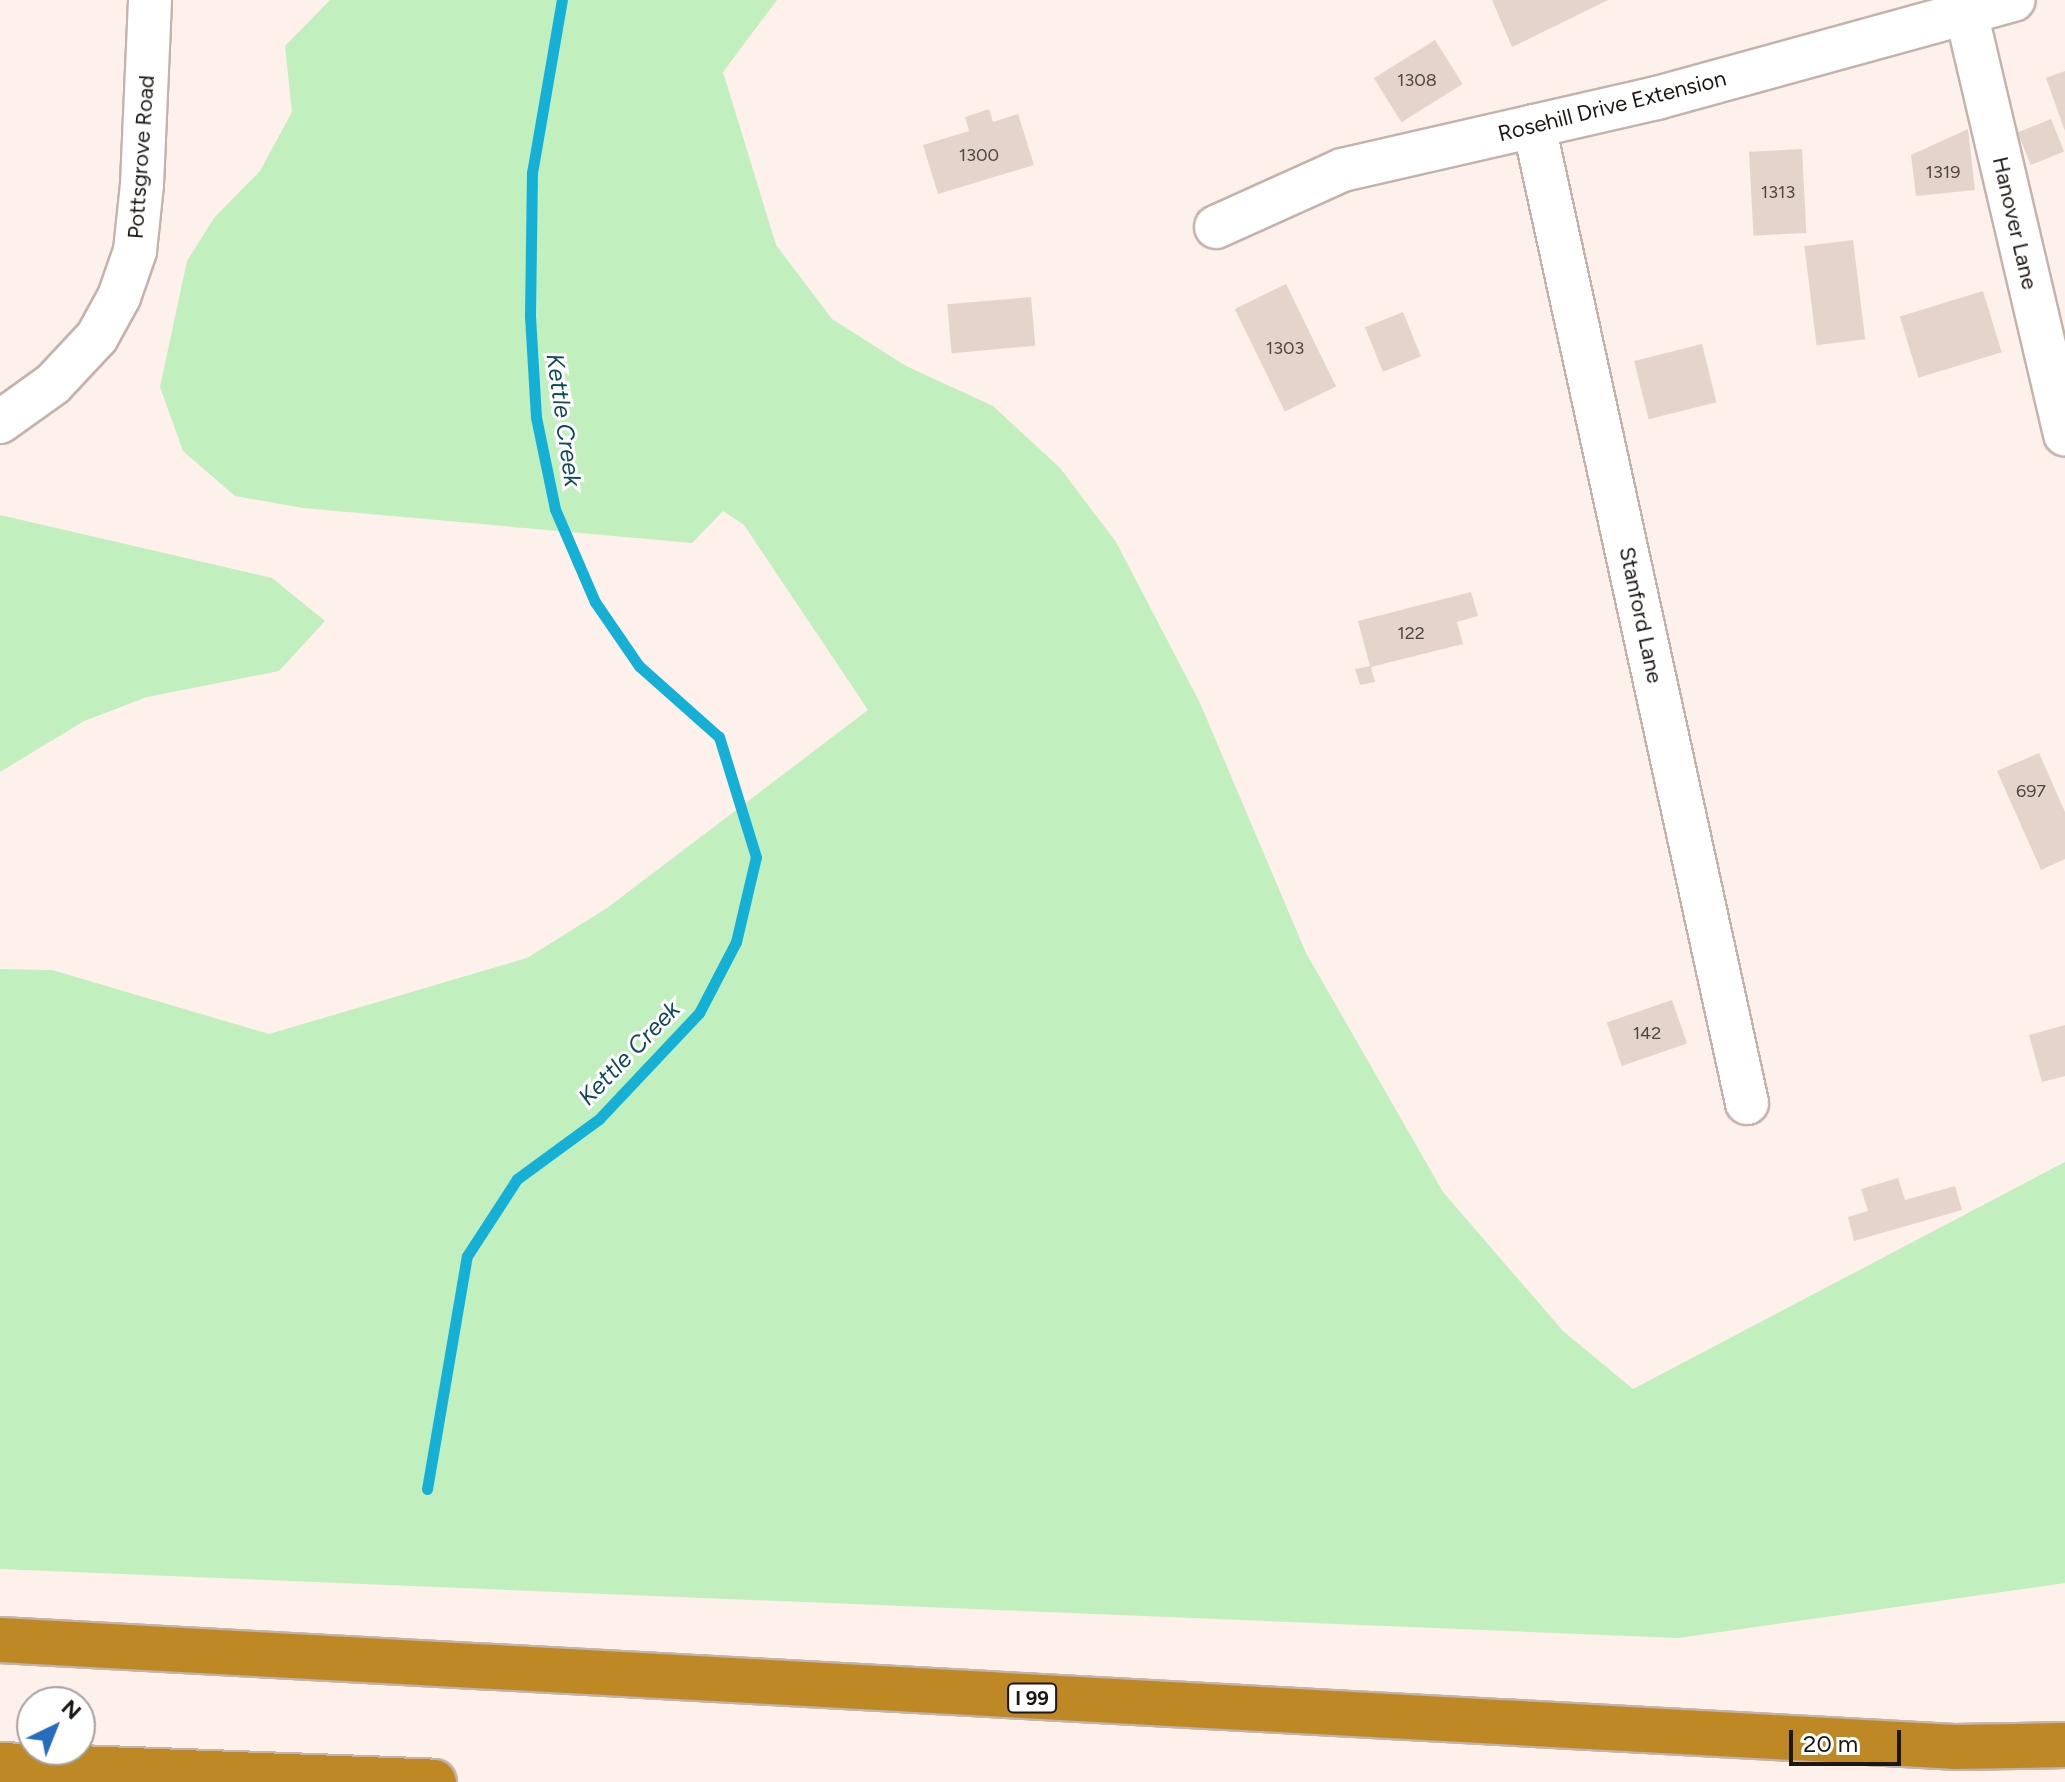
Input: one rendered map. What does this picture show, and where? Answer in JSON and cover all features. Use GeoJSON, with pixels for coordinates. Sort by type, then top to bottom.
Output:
{"type":"FeatureCollection","features":[{"type":"Feature","properties":{"kind":"highway","name":"I 99"},"geometry":{"type":"LineString","coordinates":[[0,1640],[1954,1747],[2065,1745]]}},
{"type":"Feature","properties":{"kind":"highway"},"geometry":{"type":"LineString","coordinates":[[0,1765],[434,1782]]}},
{"type":"Feature","properties":{"kind":"street","name":"Pottsgrove Road"},"geometry":{"type":"LineString","coordinates":[[0,422],[53,384],[97,337],[135,251],[150,0]]}},
{"type":"Feature","properties":{"kind":"street","name":"Rosehill Drive Extension"},"geometry":{"type":"LineString","coordinates":[[1216,227],[1342,170],[1534,126],[2014,0]]}},
{"type":"Feature","properties":{"kind":"street","name":"Hanover Lane"},"geometry":{"type":"LineString","coordinates":[[1966,12],[2065,435]]}},
{"type":"Feature","properties":{"kind":"street","name":"Stanford Lane"},"geometry":{"type":"LineString","coordinates":[[1534,126],[1747,1103]]}},
{"type":"Feature","properties":{"kind":"green space"},"geometry":{"type":"Polygon","coordinates":[[[330,0],[777,0],[723,72],[776,245],[832,319],[906,366],[993,406],[1060,468],[1116,542],[1200,703],[1306,953],[1443,1192],[1563,1331],[1633,1389],[2065,1162],[2065,1583],[1678,1638],[0,1569],[0,969],[52,970],[269,1034],[527,958],[607,908],[868,710],[744,525],[723,511],[692,543],[303,508],[235,496],[183,451],[160,387],[187,261],[214,218],[260,171],[292,112],[285,46],[330,0]]]}},
{"type":"Feature","properties":{"kind":"green space"},"geometry":{"type":"Polygon","coordinates":[[[0,515],[272,578],[325,621],[279,671],[147,697],[84,721],[0,772],[0,515]]]}},
{"type":"Feature","properties":{"kind":"building"},"geometry":{"type":"Polygon","coordinates":[[[1492,0],[1608,0],[1512,47],[1492,0]]]}},
{"type":"Feature","properties":{"kind":"building"},"geometry":{"type":"Polygon","coordinates":[[[1435,40],[1463,84],[1401,122],[1374,78],[1435,40]]]}},
{"type":"Feature","properties":{"kind":"building"},"geometry":{"type":"Polygon","coordinates":[[[2065,71],[2065,131],[2046,78],[2065,71]]]}},
{"type":"Feature","properties":{"kind":"building"},"geometry":{"type":"Polygon","coordinates":[[[989,109],[993,122],[1018,114],[1034,165],[938,194],[923,145],[969,131],[965,117],[989,109]]]}},
{"type":"Feature","properties":{"kind":"building"},"geometry":{"type":"Polygon","coordinates":[[[2051,119],[2064,151],[2031,165],[2018,132],[2051,119]]]}},
{"type":"Feature","properties":{"kind":"building"},"geometry":{"type":"Polygon","coordinates":[[[1968,129],[1975,190],[1916,196],[1911,155],[1968,129]]]}},
{"type":"Feature","properties":{"kind":"building"},"geometry":{"type":"Polygon","coordinates":[[[1802,149],[1806,233],[1753,236],[1749,152],[1802,149]]]}},
{"type":"Feature","properties":{"kind":"building"},"geometry":{"type":"Polygon","coordinates":[[[1853,240],[1865,339],[1817,345],[1804,246],[1853,240]]]}},
{"type":"Feature","properties":{"kind":"building"},"geometry":{"type":"Polygon","coordinates":[[[1286,284],[1336,386],[1285,411],[1235,309],[1286,284]]]}},
{"type":"Feature","properties":{"kind":"building"},"geometry":{"type":"Polygon","coordinates":[[[1983,291],[2002,352],[1919,378],[1900,316],[1983,291]]]}},
{"type":"Feature","properties":{"kind":"building"},"geometry":{"type":"Polygon","coordinates":[[[1031,297],[1035,346],[952,353],[947,304],[1031,297]]]}},
{"type":"Feature","properties":{"kind":"building"},"geometry":{"type":"Polygon","coordinates":[[[1403,312],[1421,357],[1383,372],[1365,327],[1403,312]]]}},
{"type":"Feature","properties":{"kind":"building"},"geometry":{"type":"Polygon","coordinates":[[[1702,344],[1717,402],[1649,419],[1634,361],[1702,344]]]}},
{"type":"Feature","properties":{"kind":"building"},"geometry":{"type":"Polygon","coordinates":[[[1471,592],[1478,616],[1457,622],[1463,644],[1371,667],[1375,682],[1360,685],[1355,669],[1370,666],[1358,621],[1471,592]]]}},
{"type":"Feature","properties":{"kind":"building"},"geometry":{"type":"Polygon","coordinates":[[[2039,753],[2065,812],[2065,859],[2041,870],[1997,771],[2039,753]]]}},
{"type":"Feature","properties":{"kind":"building"},"geometry":{"type":"Polygon","coordinates":[[[1672,1000],[1687,1043],[1622,1066],[1607,1022],[1672,1000]]]}},
{"type":"Feature","properties":{"kind":"building"},"geometry":{"type":"Polygon","coordinates":[[[2065,1025],[2065,1076],[2042,1082],[2029,1035],[2065,1025]]]}},
{"type":"Feature","properties":{"kind":"building"},"geometry":{"type":"Polygon","coordinates":[[[1898,1178],[1905,1200],[1955,1186],[1962,1210],[1854,1241],[1848,1217],[1868,1211],[1861,1189],[1898,1178]]]}},
{"type":"Feature","properties":{"kind":"waterway","name":"Kettle Creek"},"geometry":{"type":"LineString","coordinates":[[427,1489],[467,1256],[517,1179],[599,1119],[699,1013],[736,942],[756,857],[719,737],[639,666],[595,602],[555,509],[536,417],[530,315],[532,173],[562,0]]}}]}
